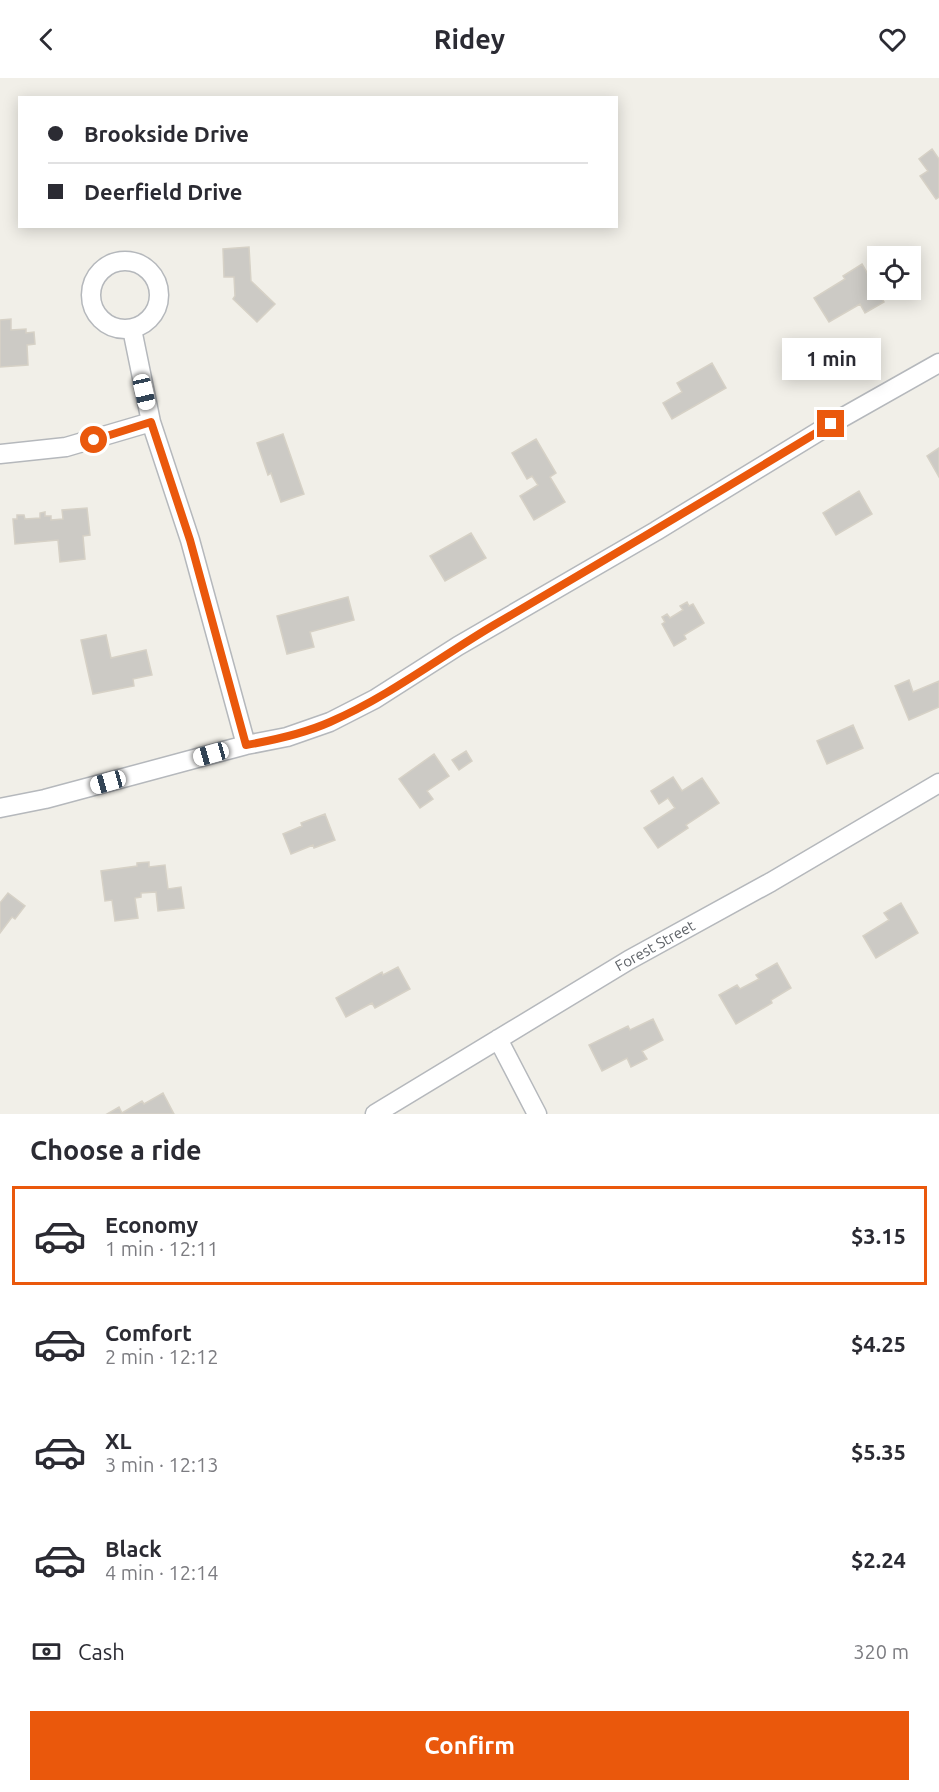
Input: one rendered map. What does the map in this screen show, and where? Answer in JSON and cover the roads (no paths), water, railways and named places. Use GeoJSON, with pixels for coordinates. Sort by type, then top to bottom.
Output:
{"type":"FeatureCollection","features":[{"type":"Feature","properties":{"kind":"street"},"geometry":{"type":"LineString","coordinates":[[132,329],[151,422],[190,540],[246,745]]}},
{"type":"Feature","properties":{"kind":"street"},"geometry":{"type":"LineString","coordinates":[[0,808],[45,799],[306,731],[330,722],[375,699],[458,646],[656,531],[831,424],[939,363]]}},
{"type":"Feature","properties":{"kind":"street"},"geometry":{"type":"LineString","coordinates":[[0,454],[66,447],[151,422]]}},
{"type":"Feature","properties":{"kind":"street","name":"Forest Street"},"geometry":{"type":"LineString","coordinates":[[375,1114],[629,960],[771,882],[939,783]]}},
{"type":"Feature","properties":{"kind":"street"},"geometry":{"type":"LineString","coordinates":[[498,1039],[537,1114]]}}]}
